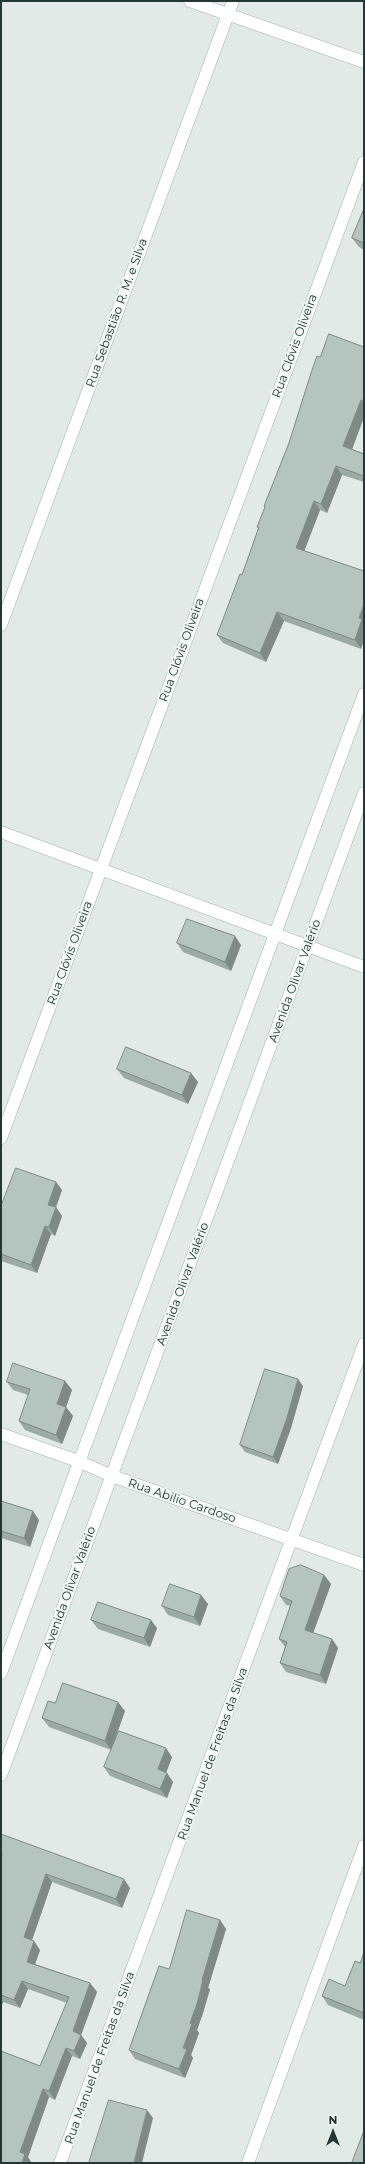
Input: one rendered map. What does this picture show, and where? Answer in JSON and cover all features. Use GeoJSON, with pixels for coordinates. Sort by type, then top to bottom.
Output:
{"type":"FeatureCollection","features":[{"type":"Feature","properties":{"kind":"street"},"geometry":{"type":"LineString","coordinates":[[190,1],[364,62]]}},
{"type":"Feature","properties":{"kind":"street","name":"Rua Sebastião R. M. e Silva"},"geometry":{"type":"LineString","coordinates":[[1,625],[233,1]]}},
{"type":"Feature","properties":{"kind":"street","name":"Rua Clóvis Oliveira"},"geometry":{"type":"LineString","coordinates":[[1,1138],[364,162]]}},
{"type":"Feature","properties":{"kind":"street"},"geometry":{"type":"LineString","coordinates":[[1,1673],[78,1461],[276,935],[364,694]]}},
{"type":"Feature","properties":{"kind":"street","name":"Avenida Olivar Valério"},"geometry":{"type":"LineString","coordinates":[[1,1775],[364,793]]}},
{"type":"Feature","properties":{"kind":"street"},"geometry":{"type":"LineString","coordinates":[[1,832],[276,935],[308,945],[364,966]]}},
{"type":"Feature","properties":{"kind":"street","name":"Rua Manuel de Freitas da Silva"},"geometry":{"type":"LineString","coordinates":[[60,2163],[293,1539],[364,1344]]}},
{"type":"Feature","properties":{"kind":"street","name":"Rua Abilio Cardoso"},"geometry":{"type":"LineString","coordinates":[[1,1434],[78,1461],[112,1476],[364,1565]]}},
{"type":"Feature","properties":{"kind":"street"},"geometry":{"type":"LineString","coordinates":[[248,2163],[364,1846]]}},
{"type":"Feature","properties":{"kind":"building"},"geometry":{"type":"Polygon","coordinates":[[[364,209],[364,243],[352,238],[364,209]]]}},
{"type":"Feature","properties":{"kind":"building"},"geometry":{"type":"Polygon","coordinates":[[[329,334],[364,347],[364,401],[361,400],[343,446],[364,454],[364,476],[336,466],[321,504],[314,501],[296,548],[364,571],[364,604],[359,618],[362,619],[355,640],[277,612],[260,653],[217,635],[240,574],[242,575],[259,527],[257,527],[265,507],[264,506],[289,443],[317,356],[320,357],[329,334]]]}},
{"type":"Feature","properties":{"kind":"building"},"geometry":{"type":"Polygon","coordinates":[[[187,919],[235,936],[225,962],[177,943],[187,919]]]}},
{"type":"Feature","properties":{"kind":"building"},"geometry":{"type":"Polygon","coordinates":[[[126,1047],[191,1073],[182,1095],[117,1069],[126,1047]]]}},
{"type":"Feature","properties":{"kind":"building"},"geometry":{"type":"Polygon","coordinates":[[[16,1168],[56,1182],[48,1205],[56,1207],[49,1227],[45,1226],[31,1265],[1,1254],[1,1206],[16,1168]]]}},
{"type":"Feature","properties":{"kind":"building"},"geometry":{"type":"Polygon","coordinates":[[[13,1363],[65,1381],[57,1404],[66,1407],[56,1435],[19,1421],[30,1389],[7,1382],[13,1363]]]}},
{"type":"Feature","properties":{"kind":"building"},"geometry":{"type":"Polygon","coordinates":[[[265,1369],[298,1379],[286,1421],[273,1457],[240,1445],[265,1369]]]}},
{"type":"Feature","properties":{"kind":"building"},"geometry":{"type":"Polygon","coordinates":[[[1,1501],[33,1511],[24,1538],[1,1531],[1,1501]]]}},
{"type":"Feature","properties":{"kind":"building"},"geometry":{"type":"Polygon","coordinates":[[[301,1565],[324,1575],[305,1630],[332,1639],[320,1675],[280,1663],[287,1642],[279,1639],[292,1601],[280,1596],[289,1569],[301,1565]]]}},
{"type":"Feature","properties":{"kind":"building"},"geometry":{"type":"Polygon","coordinates":[[[170,1584],[201,1595],[194,1617],[162,1606],[170,1584]]]}},
{"type":"Feature","properties":{"kind":"building"},"geometry":{"type":"Polygon","coordinates":[[[98,1602],[151,1620],[144,1638],[91,1620],[98,1602]]]}},
{"type":"Feature","properties":{"kind":"building"},"geometry":{"type":"Polygon","coordinates":[[[63,1683],[118,1702],[105,1741],[42,1718],[48,1701],[55,1703],[63,1683]]]}},
{"type":"Feature","properties":{"kind":"building"},"geometry":{"type":"Polygon","coordinates":[[[119,1731],[166,1748],[158,1769],[167,1773],[160,1789],[104,1767],[119,1731]]]}},
{"type":"Feature","properties":{"kind":"building"},"geometry":{"type":"Polygon","coordinates":[[[1,1834],[124,1879],[116,1899],[46,1874],[24,1937],[34,1941],[27,1962],[90,1983],[73,2031],[81,2035],[74,2051],[66,2048],[49,2091],[43,2089],[20,2152],[25,2154],[22,2163],[1,2163],[1,2051],[40,2066],[69,1997],[22,1981],[14,2000],[1,1995],[1,1834]]]}},
{"type":"Feature","properties":{"kind":"building"},"geometry":{"type":"Polygon","coordinates":[[[187,1910],[220,1920],[202,1980],[197,2004],[190,2023],[192,2024],[183,2048],[187,2049],[179,2069],[129,2050],[159,1966],[169,1969],[187,1910]]]}},
{"type":"Feature","properties":{"kind":"building"},"geometry":{"type":"Polygon","coordinates":[[[364,1952],[364,2013],[322,1996],[329,1979],[345,1986],[355,1961],[360,1963],[364,1952]]]}},
{"type":"Feature","properties":{"kind":"building"},"geometry":{"type":"Polygon","coordinates":[[[109,2100],[147,2110],[134,2163],[89,2163],[109,2100]]]}},
{"type":"Feature","properties":{"kind":"building"},"geometry":{"type":"Polygon","coordinates":[[[364,2131],[364,2163],[352,2163],[364,2131]]]}}]}
